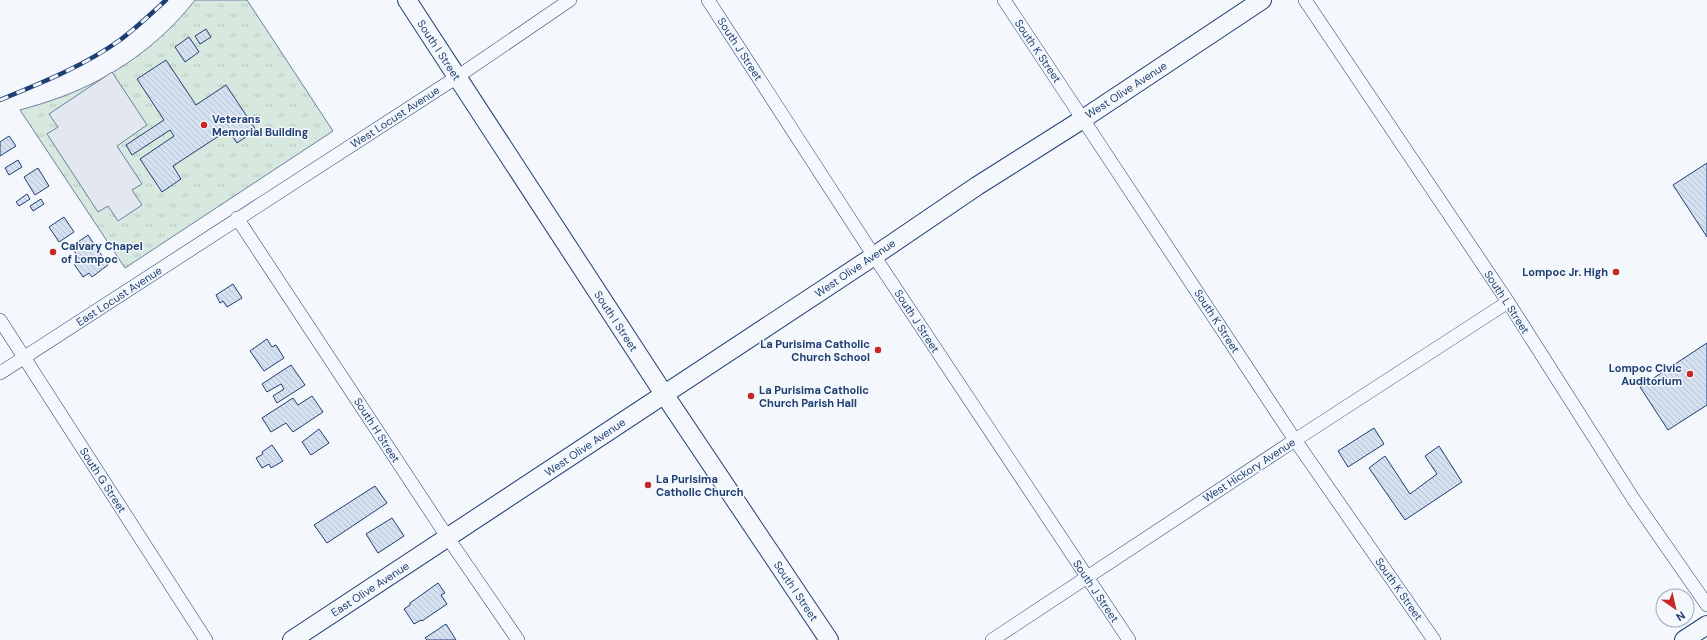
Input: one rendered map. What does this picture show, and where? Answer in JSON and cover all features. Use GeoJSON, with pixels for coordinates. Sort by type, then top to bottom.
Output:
{"type":"FeatureCollection","features":[{"type":"Feature","properties":{"kind":"street","name":"South I Street"},"geometry":{"type":"LineString","coordinates":[[407,0],[664,394],[829,640]]}},
{"type":"Feature","properties":{"kind":"street","name":"West Locust Avenue"},"geometry":{"type":"LineString","coordinates":[[237,218],[457,77],[570,0]]}},
{"type":"Feature","properties":{"kind":"street","name":"South J Street"},"geometry":{"type":"LineString","coordinates":[[708,0],[874,256],[1129,640]]}},
{"type":"Feature","properties":{"kind":"street","name":"South K Street"},"geometry":{"type":"LineString","coordinates":[[1004,0],[1295,440],[1434,640]]}},
{"type":"Feature","properties":{"kind":"street","name":"West Olive Avenue"},"geometry":{"type":"LineString","coordinates":[[448,538],[874,256],[977,186],[1083,119],[1262,0]]}},
{"type":"Feature","properties":{"kind":"street","name":"South L Street"},"geometry":{"type":"LineString","coordinates":[[1305,0],[1508,302],[1634,500],[1707,605]]}},
{"type":"Feature","properties":{"kind":"street","name":"East Locust Avenue"},"geometry":{"type":"LineString","coordinates":[[0,373],[237,218]]}},
{"type":"Feature","properties":{"kind":"street","name":"South H Street"},"geometry":{"type":"LineString","coordinates":[[237,218],[448,538],[518,640]]}},
{"type":"Feature","properties":{"kind":"street","name":"West Hickory Avenue"},"geometry":{"type":"LineString","coordinates":[[992,640],[1295,440],[1508,302]]}},
{"type":"Feature","properties":{"kind":"street","name":"South G Street"},"geometry":{"type":"LineString","coordinates":[[0,320],[206,640]]}},
{"type":"Feature","properties":{"kind":"street","name":"East Olive Avenue"},"geometry":{"type":"LineString","coordinates":[[292,640],[448,538]]}},
{"type":"Feature","properties":{"kind":"street"},"geometry":{"type":"LineString","coordinates":[[1684,640],[1707,625]]}},
{"type":"Feature","properties":{"kind":"green space"},"geometry":{"type":"Polygon","coordinates":[[[195,0],[247,0],[333,131],[125,268],[20,110],[51,101],[80,89],[117,70],[135,58],[167,31],[195,0]]]}},
{"type":"Feature","properties":{"kind":"shaded area"},"geometry":{"type":"Polygon","coordinates":[[[112,72],[147,125],[117,146],[142,184],[132,190],[142,205],[118,221],[108,206],[98,212],[47,134],[58,127],[49,114],[112,72]]]}},
{"type":"Feature","properties":{"kind":"building"},"geometry":{"type":"Polygon","coordinates":[[[206,29],[211,37],[200,44],[195,36],[206,29]]]}},
{"type":"Feature","properties":{"kind":"building"},"geometry":{"type":"Polygon","coordinates":[[[189,37],[199,52],[185,62],[175,47],[189,37]]]}},
{"type":"Feature","properties":{"kind":"building","name":"Veterans Memorial Building"},"geometry":{"type":"Polygon","coordinates":[[[166,60],[196,105],[226,85],[256,130],[237,143],[228,130],[173,166],[181,179],[162,192],[140,159],[174,136],[170,130],[132,155],[126,145],[164,120],[137,79],[166,60]]]}},
{"type":"Feature","properties":{"kind":"building"},"geometry":{"type":"Polygon","coordinates":[[[9,136],[16,146],[0,156],[0,142],[9,136]]]}},
{"type":"Feature","properties":{"kind":"building"},"geometry":{"type":"Polygon","coordinates":[[[18,160],[22,167],[9,175],[5,168],[18,160]]]}},
{"type":"Feature","properties":{"kind":"building"},"geometry":{"type":"Polygon","coordinates":[[[1707,163],[1707,237],[1673,185],[1707,163]]]}},
{"type":"Feature","properties":{"kind":"building"},"geometry":{"type":"Polygon","coordinates":[[[38,168],[49,186],[35,195],[24,177],[38,168]]]}},
{"type":"Feature","properties":{"kind":"building"},"geometry":{"type":"Polygon","coordinates":[[[27,194],[30,199],[19,206],[16,202],[27,194]]]}},
{"type":"Feature","properties":{"kind":"building"},"geometry":{"type":"Polygon","coordinates":[[[41,199],[44,204],[33,211],[30,206],[41,199]]]}},
{"type":"Feature","properties":{"kind":"building"},"geometry":{"type":"Polygon","coordinates":[[[64,217],[74,232],[59,242],[49,227],[64,217]]]}},
{"type":"Feature","properties":{"kind":"building"},"geometry":{"type":"Polygon","coordinates":[[[88,235],[108,265],[92,277],[89,273],[83,277],[74,264],[80,260],[73,249],[80,245],[78,242],[88,235]]]}},
{"type":"Feature","properties":{"kind":"building"},"geometry":{"type":"Polygon","coordinates":[[[233,284],[242,298],[227,307],[223,301],[220,303],[216,295],[233,284]]]}},
{"type":"Feature","properties":{"kind":"building"},"geometry":{"type":"Polygon","coordinates":[[[267,339],[272,347],[276,345],[284,358],[264,371],[250,351],[267,339]]]}},
{"type":"Feature","properties":{"kind":"building"},"geometry":{"type":"Polygon","coordinates":[[[1707,343],[1707,405],[1668,430],[1640,387],[1707,343]]]}},
{"type":"Feature","properties":{"kind":"building"},"geometry":{"type":"Polygon","coordinates":[[[291,365],[305,385],[277,403],[273,396],[284,389],[281,384],[267,392],[262,384],[291,365]]]}},
{"type":"Feature","properties":{"kind":"building"},"geometry":{"type":"Polygon","coordinates":[[[312,396],[323,412],[293,432],[286,423],[271,432],[262,418],[293,398],[298,405],[312,396]]]}},
{"type":"Feature","properties":{"kind":"building"},"geometry":{"type":"Polygon","coordinates":[[[1374,428],[1384,444],[1348,467],[1338,451],[1374,428]]]}},
{"type":"Feature","properties":{"kind":"building"},"geometry":{"type":"Polygon","coordinates":[[[319,429],[329,443],[311,455],[302,442],[319,429]]]}},
{"type":"Feature","properties":{"kind":"building"},"geometry":{"type":"Polygon","coordinates":[[[272,445],[283,461],[271,468],[269,464],[262,468],[256,458],[263,454],[262,452],[272,445]]]}},
{"type":"Feature","properties":{"kind":"building"},"geometry":{"type":"Polygon","coordinates":[[[1439,446],[1462,482],[1405,520],[1369,468],[1385,456],[1410,494],[1437,474],[1425,456],[1439,446]]]}},
{"type":"Feature","properties":{"kind":"building"},"geometry":{"type":"Polygon","coordinates":[[[375,486],[387,503],[327,543],[314,525],[375,486]]]}},
{"type":"Feature","properties":{"kind":"building"},"geometry":{"type":"Polygon","coordinates":[[[392,518],[404,536],[378,553],[366,534],[392,518]]]}},
{"type":"Feature","properties":{"kind":"building"},"geometry":{"type":"Polygon","coordinates":[[[438,583],[445,593],[441,595],[447,604],[422,621],[421,620],[414,624],[404,609],[438,583]]]}},
{"type":"Feature","properties":{"kind":"building"},"geometry":{"type":"Polygon","coordinates":[[[446,624],[456,640],[427,640],[425,638],[446,624]]]}},
{"type":"Feature","properties":{"kind":"railway"},"geometry":{"type":"LineString","coordinates":[[0,100],[92,58],[132,31],[166,0]]}},
{"type":"Feature","properties":{"kind":"place","name":"Veterans Memorial Building"},"geometry":{"type":"Point","coordinates":[204,125]}},
{"type":"Feature","properties":{"kind":"place","name":"Calvary Chapel of Lompoc"},"geometry":{"type":"Point","coordinates":[53,252]}},
{"type":"Feature","properties":{"kind":"place","name":"Lompoc Jr. High"},"geometry":{"type":"Point","coordinates":[1616,272]}},
{"type":"Feature","properties":{"kind":"place","name":"La Purisima Catholic Church School"},"geometry":{"type":"Point","coordinates":[878,350]}},
{"type":"Feature","properties":{"kind":"place","name":"Lompoc Civic Auditorium"},"geometry":{"type":"Point","coordinates":[1690,374]}},
{"type":"Feature","properties":{"kind":"place","name":"La Purisima Catholic Church Parish Hall"},"geometry":{"type":"Point","coordinates":[751,396]}},
{"type":"Feature","properties":{"kind":"place","name":"La Purisima Catholic Church"},"geometry":{"type":"Point","coordinates":[648,485]}}]}
